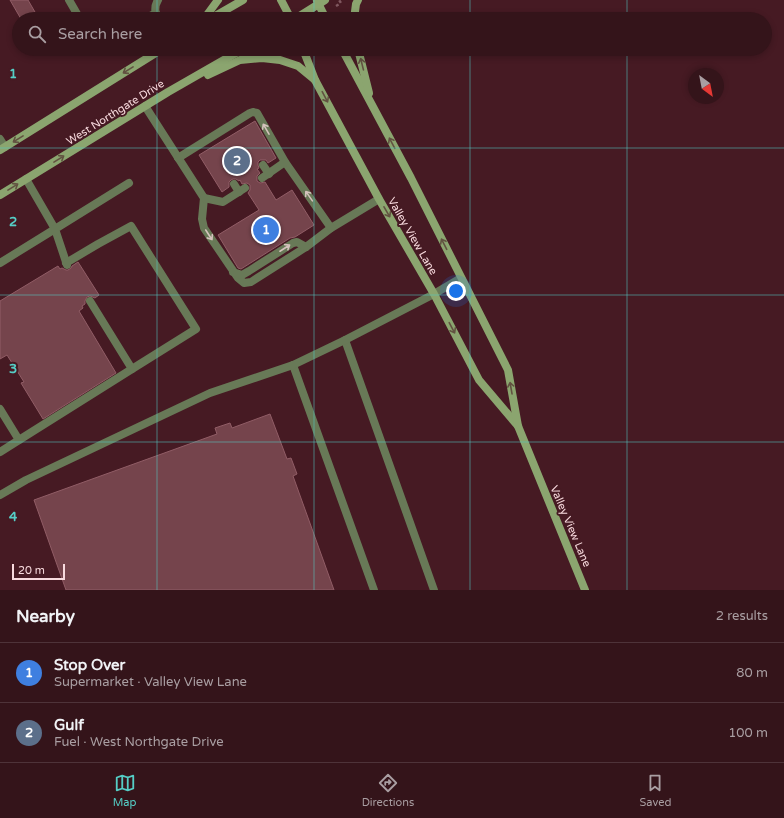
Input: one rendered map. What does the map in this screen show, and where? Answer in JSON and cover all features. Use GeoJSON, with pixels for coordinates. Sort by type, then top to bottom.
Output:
{"type":"FeatureCollection","features":[{"type":"Feature","properties":{"kind":"main road"},"geometry":{"type":"LineString","coordinates":[[209,12],[218,0]]}},
{"type":"Feature","properties":{"kind":"main road"},"geometry":{"type":"LineString","coordinates":[[222,12],[243,0]]}},
{"type":"Feature","properties":{"kind":"main road"},"geometry":{"type":"LineString","coordinates":[[281,0],[287,12]]}},
{"type":"Feature","properties":{"kind":"main road"},"geometry":{"type":"LineString","coordinates":[[355,12],[358,0]]}},
{"type":"Feature","properties":{"kind":"main road"},"geometry":{"type":"LineString","coordinates":[[305,12],[320,1],[324,12]]}},
{"type":"Feature","properties":{"kind":"main road"},"geometry":{"type":"LineString","coordinates":[[3,149],[151,56]]}},
{"type":"Feature","properties":{"kind":"main road","name":"West Northgate Drive"},"geometry":{"type":"LineString","coordinates":[[0,196],[168,92],[231,56]]}},
{"type":"Feature","properties":{"kind":"main road","name":"Valley View Lane"},"geometry":{"type":"LineString","coordinates":[[306,56],[316,80],[379,199],[434,294],[480,380],[518,426]]}},
{"type":"Feature","properties":{"kind":"main road","name":"Valley View Lane"},"geometry":{"type":"LineString","coordinates":[[346,56],[411,178],[508,370],[518,426],[585,590]]}},
{"type":"Feature","properties":{"kind":"main road"},"geometry":{"type":"LineString","coordinates":[[360,56],[372,106]]}},
{"type":"Feature","properties":{"kind":"main road"},"geometry":{"type":"LineString","coordinates":[[168,92],[240,60],[262,58],[280,60],[298,66],[316,80]]}},
{"type":"Feature","properties":{"kind":"lane"},"geometry":{"type":"LineString","coordinates":[[69,0],[76,12]]}},
{"type":"Feature","properties":{"kind":"lane"},"geometry":{"type":"LineString","coordinates":[[156,12],[156,3],[158,0]]}},
{"type":"Feature","properties":{"kind":"lane"},"geometry":{"type":"LineString","coordinates":[[145,106],[204,198],[202,219],[204,228],[233,272],[244,282],[251,282],[306,247],[332,228],[379,199]]}},
{"type":"Feature","properties":{"kind":"lane"},"geometry":{"type":"LineString","coordinates":[[178,158],[253,112],[257,114],[285,162],[332,228]]}},
{"type":"Feature","properties":{"kind":"lane"},"geometry":{"type":"LineString","coordinates":[[235,122],[240,130]]}},
{"type":"Feature","properties":{"kind":"lane"},"geometry":{"type":"LineString","coordinates":[[0,139],[3,149]]}},
{"type":"Feature","properties":{"kind":"lane"},"geometry":{"type":"LineString","coordinates":[[207,140],[212,147]]}},
{"type":"Feature","properties":{"kind":"lane"},"geometry":{"type":"LineString","coordinates":[[263,166],[266,176],[285,162]]}},
{"type":"Feature","properties":{"kind":"lane"},"geometry":{"type":"LineString","coordinates":[[0,452],[196,329],[131,226],[98,244],[67,264],[55,228],[26,179]]}},
{"type":"Feature","properties":{"kind":"lane"},"geometry":{"type":"LineString","coordinates":[[0,263],[130,183]]}},
{"type":"Feature","properties":{"kind":"lane"},"geometry":{"type":"LineString","coordinates":[[204,198],[223,202],[242,190],[234,184]]}},
{"type":"Feature","properties":{"kind":"lane"},"geometry":{"type":"LineString","coordinates":[[0,495],[26,480],[210,393],[293,365],[434,294],[461,278]]}},
{"type":"Feature","properties":{"kind":"lane"},"geometry":{"type":"LineString","coordinates":[[90,301],[132,369]]}},
{"type":"Feature","properties":{"kind":"lane"},"geometry":{"type":"LineString","coordinates":[[345,340],[434,590]]}},
{"type":"Feature","properties":{"kind":"lane"},"geometry":{"type":"LineString","coordinates":[[293,365],[374,590]]}},
{"type":"Feature","properties":{"kind":"lane"},"geometry":{"type":"LineString","coordinates":[[0,409],[19,440]]}},
{"type":"Feature","properties":{"kind":"building"},"geometry":{"type":"Polygon","coordinates":[[[10,0],[28,0],[35,12],[17,12],[10,0]]]}},
{"type":"Feature","properties":{"kind":"building"},"geometry":{"type":"Polygon","coordinates":[[[255,121],[276,158],[268,163],[266,160],[260,160],[258,162],[259,168],[257,169],[260,173],[257,176],[257,181],[260,183],[265,182],[276,200],[292,190],[314,225],[295,237],[290,238],[241,269],[238,268],[218,235],[259,210],[248,193],[250,190],[250,185],[247,183],[242,184],[240,180],[233,179],[229,182],[229,187],[222,192],[199,155],[255,121]]]}},
{"type":"Feature","properties":{"kind":"building"},"geometry":{"type":"Polygon","coordinates":[[[78,262],[99,295],[95,298],[90,296],[87,297],[85,304],[82,306],[83,308],[79,311],[116,373],[43,419],[21,383],[24,382],[7,355],[0,359],[0,301],[58,266],[60,269],[62,268],[68,270],[78,262]]]}},
{"type":"Feature","properties":{"kind":"building"},"geometry":{"type":"Polygon","coordinates":[[[270,414],[287,459],[291,458],[297,474],[293,476],[334,590],[66,590],[34,500],[217,434],[215,428],[230,423],[232,428],[270,414]]]}},
{"type":"Feature","properties":{"kind":"place","name":"Gulf"},"geometry":{"type":"Point","coordinates":[237,161]}},
{"type":"Feature","properties":{"kind":"place","name":"Stop Over"},"geometry":{"type":"Point","coordinates":[266,230]}}]}
